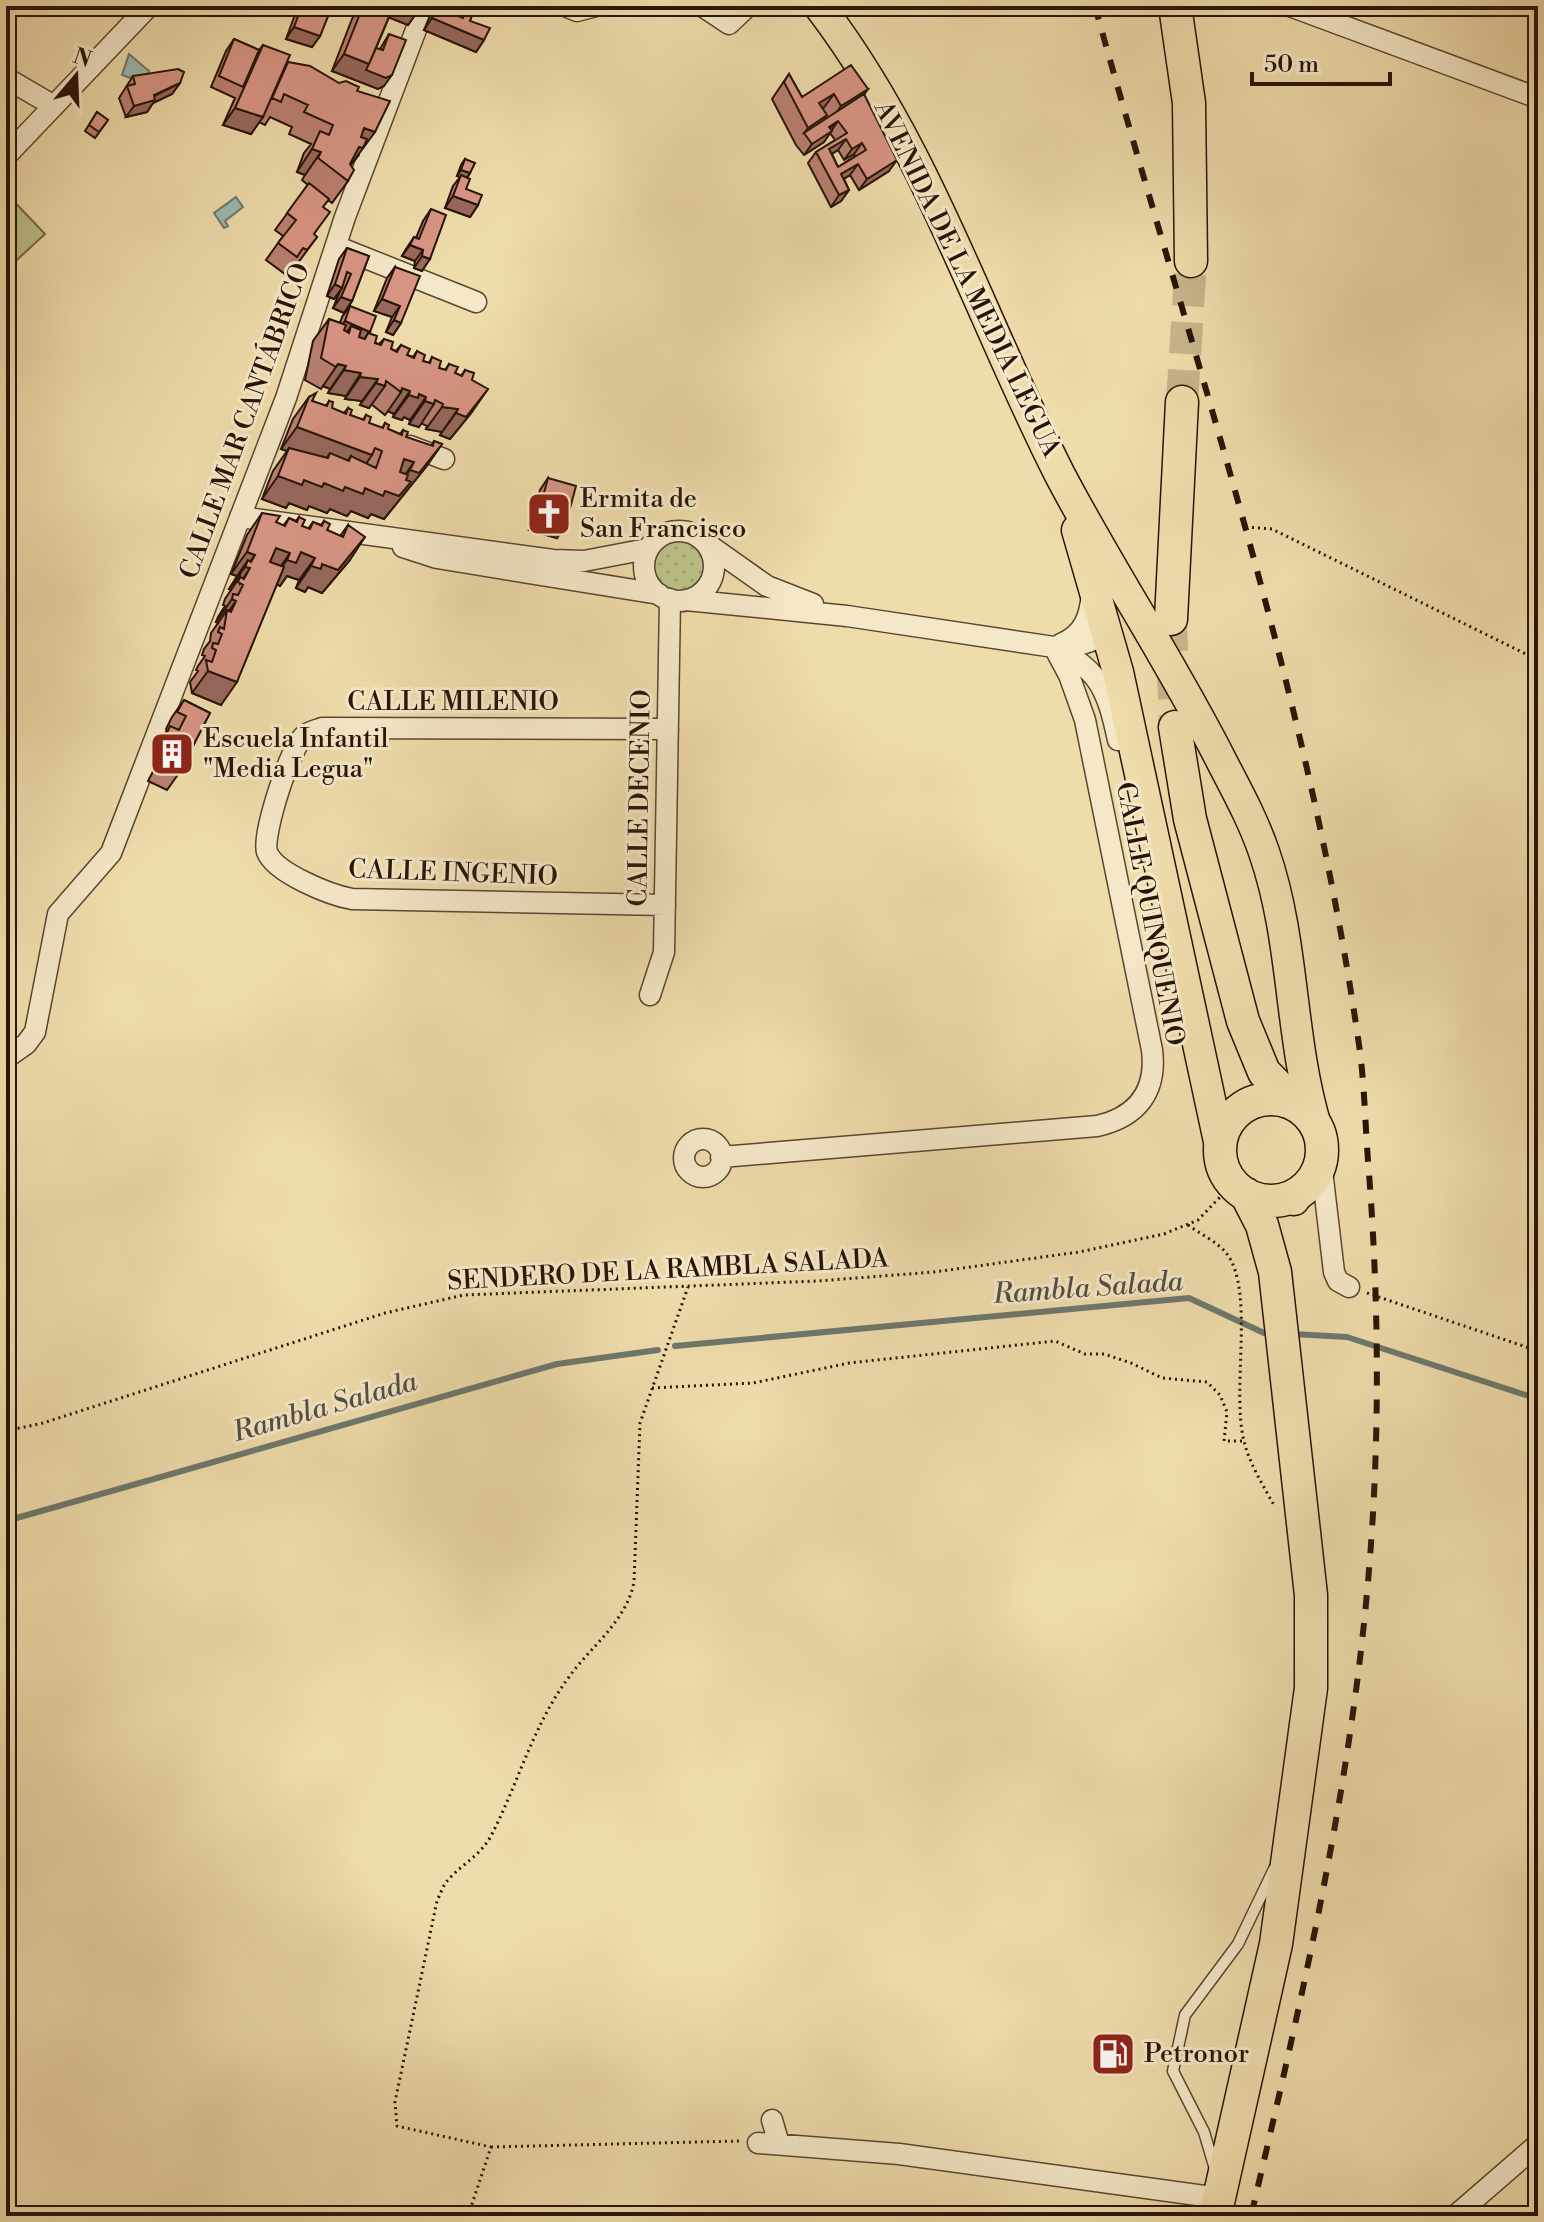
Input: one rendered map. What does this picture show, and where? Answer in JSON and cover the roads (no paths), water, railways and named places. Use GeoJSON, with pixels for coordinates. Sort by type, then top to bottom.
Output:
{"type":"FeatureCollection","features":[{"type":"Feature","properties":{"kind":"highway"},"geometry":{"type":"LineString","coordinates":[[1175,6],[1189,103],[1191,261]]}},
{"type":"Feature","properties":{"kind":"highway"},"geometry":{"type":"LineString","coordinates":[[1158,620],[1182,402]]}},
{"type":"Feature","properties":{"kind":"highway"},"geometry":{"type":"LineString","coordinates":[[1175,727],[1190,819],[1243,1021],[1271,1083],[1306,1116],[1322,1144],[1321,1162],[1306,1201],[1280,1234],[1276,1285]]}},
{"type":"Feature","properties":{"kind":"highway"},"geometry":{"type":"LineString","coordinates":[[1217,2207],[1260,2024],[1295,1824],[1313,1659],[1309,1572],[1276,1285],[1262,1225],[1224,1170],[1225,1133],[1241,1080],[1243,1021]]}},
{"type":"Feature","properties":{"kind":"highway"},"geometry":{"type":"LineString","coordinates":[[1225,1133],[1243,1107],[1260,1100],[1279,1099],[1306,1116]]}},
{"type":"Feature","properties":{"kind":"highway"},"geometry":{"type":"LineString","coordinates":[[1239,1188],[1273,1201],[1306,1201]]}},
{"type":"Feature","properties":{"kind":"main road","name":"AVENIDA DE LA MEDIA LEGUA"},"geometry":{"type":"LineString","coordinates":[[819,6],[888,108],[1060,474]]}},
{"type":"Feature","properties":{"kind":"main road"},"geometry":{"type":"LineString","coordinates":[[1060,474],[1108,630],[1163,888],[1225,1133]]}},
{"type":"Feature","properties":{"kind":"main road"},"geometry":{"type":"LineString","coordinates":[[1060,474],[1158,620],[1188,694],[1265,852],[1282,922],[1306,1116]]}},
{"type":"Feature","properties":{"kind":"main road"},"geometry":{"type":"LineString","coordinates":[[1108,630],[1122,618],[1158,620]]}},
{"type":"Feature","properties":{"kind":"street"},"geometry":{"type":"LineString","coordinates":[[6,156],[149,6]]}},
{"type":"Feature","properties":{"kind":"street","name":"CALLE MAR CANTÁBRICO"},"geometry":{"type":"LineString","coordinates":[[6,1058],[26,1044],[35,1032],[58,914],[111,853],[240,517],[294,401],[335,246],[380,104],[425,6]]}},
{"type":"Feature","properties":{"kind":"street"},"geometry":{"type":"LineString","coordinates":[[565,6],[577,11],[596,6]]}},
{"type":"Feature","properties":{"kind":"street"},"geometry":{"type":"LineString","coordinates":[[702,6],[729,24],[748,6]]}},
{"type":"Feature","properties":{"kind":"street"},"geometry":{"type":"LineString","coordinates":[[1290,6],[1538,98]]}},
{"type":"Feature","properties":{"kind":"street"},"geometry":{"type":"LineString","coordinates":[[6,78],[54,106]]}},
{"type":"Feature","properties":{"kind":"street"},"geometry":{"type":"LineString","coordinates":[[335,246],[476,302]]}},
{"type":"Feature","properties":{"kind":"street"},"geometry":{"type":"LineString","coordinates":[[387,437],[444,459]]}},
{"type":"Feature","properties":{"kind":"street"},"geometry":{"type":"LineString","coordinates":[[240,517],[553,560],[584,561],[647,549],[663,534],[674,530],[696,535],[767,586],[847,616]]}},
{"type":"Feature","properties":{"kind":"street"},"geometry":{"type":"LineString","coordinates":[[369,536],[437,558],[671,598],[847,616],[1054,647],[1081,645],[1099,638],[1108,630]]}},
{"type":"Feature","properties":{"kind":"street"},"geometry":{"type":"LineString","coordinates":[[647,549],[643,571],[647,582],[671,598],[697,596],[712,577],[712,553],[706,543]]}},
{"type":"Feature","properties":{"kind":"street"},"geometry":{"type":"LineString","coordinates":[[1054,647],[1074,638],[1087,623],[1094,582]]}},
{"type":"Feature","properties":{"kind":"street","name":"CALLE DECENIO"},"geometry":{"type":"LineString","coordinates":[[650,995],[664,952],[671,598]]}},
{"type":"Feature","properties":{"kind":"street"},"geometry":{"type":"LineString","coordinates":[[1054,647],[1077,658],[1101,682],[1127,779],[1163,888]]}},
{"type":"Feature","properties":{"kind":"street","name":"CALLE QUINQUENIO"},"geometry":{"type":"LineString","coordinates":[[721,1157],[1097,1126],[1115,1122],[1145,1099],[1154,1066],[1152,1050],[1085,720],[1069,675],[1054,647]]}},
{"type":"Feature","properties":{"kind":"street","name":"CALLE MILENIO"},"geometry":{"type":"LineString","coordinates":[[280,793],[293,753],[304,735],[322,728],[668,729]]}},
{"type":"Feature","properties":{"kind":"street","name":"CALLE INGENIO"},"geometry":{"type":"LineString","coordinates":[[280,793],[266,835],[267,851],[276,865],[332,895],[352,899],[665,905]]}},
{"type":"Feature","properties":{"kind":"street"},"geometry":{"type":"LineString","coordinates":[[1306,1201],[1335,1277],[1349,1287]]}},
{"type":"Feature","properties":{"kind":"street"},"geometry":{"type":"LineString","coordinates":[[772,2120],[768,2143],[899,2154],[1217,2207]]}},
{"type":"Feature","properties":{"kind":"street"},"geometry":{"type":"LineString","coordinates":[[1455,2216],[1538,2144]]}},
{"type":"Feature","properties":{"kind":"lane"},"geometry":{"type":"LineString","coordinates":[[1217,2207],[1217,2174],[1204,2132],[1173,2071],[1185,2015],[1238,1944],[1295,1824]]}},
{"type":"Feature","properties":{"kind":"water"},"geometry":{"type":"Polygon","coordinates":[[[129,54],[149,71],[148,74],[130,78],[122,75],[129,54]]]}},
{"type":"Feature","properties":{"kind":"water"},"geometry":{"type":"Polygon","coordinates":[[[236,197],[243,207],[225,221],[228,226],[224,228],[214,213],[236,197]]]}},
{"type":"Feature","properties":{"kind":"waterway","name":"Rambla Salada"},"geometry":{"type":"LineString","coordinates":[[675,1346],[1189,1298],[1264,1333],[1273,1333]]}},
{"type":"Feature","properties":{"kind":"waterway","name":"Rambla Salada"},"geometry":{"type":"LineString","coordinates":[[1292,1334],[1347,1337],[1538,1399]]}},
{"type":"Feature","properties":{"kind":"waterway","name":"Rambla Salada"},"geometry":{"type":"LineString","coordinates":[[6,1521],[557,1364],[658,1350]]}},
{"type":"Feature","properties":{"kind":"tunnel"},"geometry":{"type":"LineString","coordinates":[[1182,402],[1191,261]]}},
{"type":"Feature","properties":{"kind":"tunnel"},"geometry":{"type":"LineString","coordinates":[[1171,619],[1175,727]]}},
{"type":"Feature","properties":{"kind":"railway"},"geometry":{"type":"LineString","coordinates":[[1095,6],[1243,518],[1277,647],[1309,776],[1336,906],[1364,1088],[1375,1272],[1377,1372],[1375,1471],[1361,1652],[1322,1895],[1251,2216]]}},
{"type":"Feature","properties":{"kind":"place","name":"Ermita de San Francisco"},"geometry":{"type":"Point","coordinates":[549,514]}},
{"type":"Feature","properties":{"kind":"place","name":"Escuela Infantil \"Media Legua\""},"geometry":{"type":"Point","coordinates":[172,754]}},
{"type":"Feature","properties":{"kind":"place","name":"Petronor"},"geometry":{"type":"Point","coordinates":[1113,2054]}}]}
